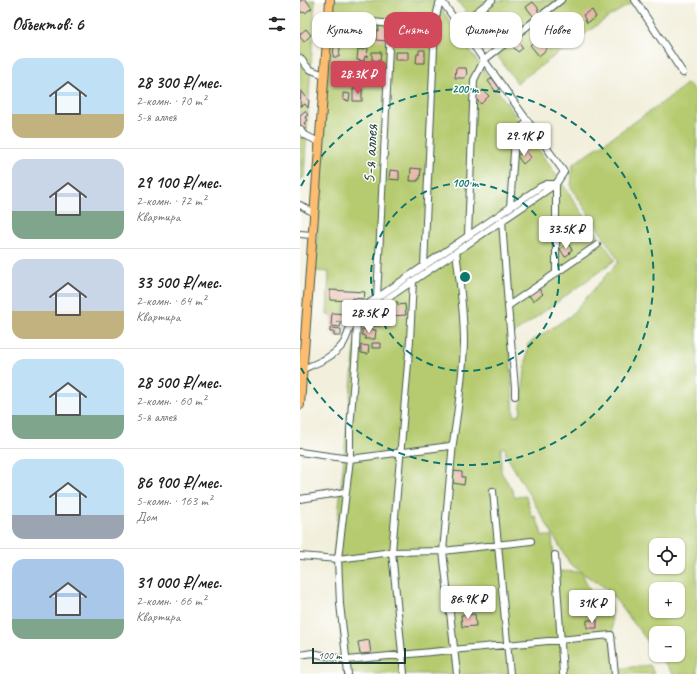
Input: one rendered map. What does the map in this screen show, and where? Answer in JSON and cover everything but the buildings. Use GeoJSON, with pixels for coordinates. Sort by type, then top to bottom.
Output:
{"type":"FeatureCollection","features":[{"type":"Feature","properties":{"kind":"main road"},"geometry":{"type":"LineString","coordinates":[[329,12],[330,0]]}},
{"type":"Feature","properties":{"kind":"main road"},"geometry":{"type":"LineString","coordinates":[[300,405],[303,369],[303,322],[314,213],[326,48]]}},
{"type":"Feature","properties":{"kind":"street"},"geometry":{"type":"LineString","coordinates":[[440,0],[450,13]]}},
{"type":"Feature","properties":{"kind":"street"},"geometry":{"type":"LineString","coordinates":[[424,266],[435,26],[440,0]]}},
{"type":"Feature","properties":{"kind":"street"},"geometry":{"type":"LineString","coordinates":[[476,12],[492,0]]}},
{"type":"Feature","properties":{"kind":"street"},"geometry":{"type":"LineString","coordinates":[[468,236],[474,80],[484,60],[561,0]]}},
{"type":"Feature","properties":{"kind":"street"},"geometry":{"type":"LineString","coordinates":[[635,0],[683,73]]}},
{"type":"Feature","properties":{"kind":"street","name":"5-я аллея"},"geometry":{"type":"LineString","coordinates":[[376,22],[383,23],[390,27],[377,298]]}},
{"type":"Feature","properties":{"kind":"street"},"geometry":{"type":"LineString","coordinates":[[348,674],[340,604],[338,559],[350,459],[350,430],[357,319],[556,184],[564,172],[475,48]]}},
{"type":"Feature","properties":{"kind":"street"},"geometry":{"type":"LineString","coordinates":[[300,58],[309,70],[324,75]]}},
{"type":"Feature","properties":{"kind":"street"},"geometry":{"type":"LineString","coordinates":[[510,207],[515,139],[517,132],[528,122]]}},
{"type":"Feature","properties":{"kind":"street"},"geometry":{"type":"LineString","coordinates":[[300,129],[303,134],[319,142]]}},
{"type":"Feature","properties":{"kind":"street"},"geometry":{"type":"LineString","coordinates":[[303,369],[332,355],[343,344],[355,313],[540,187],[547,184],[556,184]]}},
{"type":"Feature","properties":{"kind":"street"},"geometry":{"type":"LineString","coordinates":[[556,184],[556,273]]}},
{"type":"Feature","properties":{"kind":"street"},"geometry":{"type":"LineString","coordinates":[[300,205],[314,213]]}},
{"type":"Feature","properties":{"kind":"street"},"geometry":{"type":"LineString","coordinates":[[502,220],[515,396]]}},
{"type":"Feature","properties":{"kind":"street"},"geometry":{"type":"LineString","coordinates":[[300,234],[312,235]]}},
{"type":"Feature","properties":{"kind":"street"},"geometry":{"type":"LineString","coordinates":[[508,306],[597,245]]}},
{"type":"Feature","properties":{"kind":"street"},"geometry":{"type":"LineString","coordinates":[[456,252],[461,286],[464,342],[461,382],[453,443],[444,551],[457,674]]}},
{"type":"Feature","properties":{"kind":"street"},"geometry":{"type":"LineString","coordinates":[[404,674],[392,552],[410,340],[413,281]]}},
{"type":"Feature","properties":{"kind":"street"},"geometry":{"type":"LineString","coordinates":[[300,452],[350,459],[445,448],[453,443]]}},
{"type":"Feature","properties":{"kind":"street"},"geometry":{"type":"LineString","coordinates":[[493,491],[510,674]]}},
{"type":"Feature","properties":{"kind":"street"},"geometry":{"type":"LineString","coordinates":[[300,499],[345,492]]}},
{"type":"Feature","properties":{"kind":"street"},"geometry":{"type":"LineString","coordinates":[[300,556],[338,559],[392,552],[444,551],[531,541]]}},
{"type":"Feature","properties":{"kind":"street"},"geometry":{"type":"LineString","coordinates":[[555,555],[562,674]]}},
{"type":"Feature","properties":{"kind":"street"},"geometry":{"type":"LineString","coordinates":[[300,655],[312,653],[347,660],[611,635],[615,674]]}},
{"type":"Feature","properties":{"kind":"green space"},"geometry":{"type":"Polygon","coordinates":[[[300,0],[315,0],[314,12],[312,12],[312,48],[304,177],[300,180],[300,0]]]}},
{"type":"Feature","properties":{"kind":"green space"},"geometry":{"type":"Polygon","coordinates":[[[332,0],[435,0],[450,22],[450,48],[468,48],[615,260],[509,337],[514,416],[520,415],[528,344],[570,316],[619,261],[571,187],[573,164],[662,103],[688,83],[697,93],[697,674],[673,674],[664,662],[685,662],[685,626],[649,626],[649,643],[609,591],[616,669],[650,665],[654,674],[345,674],[334,557],[358,318],[327,315],[329,272],[315,271],[329,48],[376,48],[376,12],[331,12],[332,0]],[[505,447],[501,448],[501,472],[515,497],[526,496],[532,517],[535,516],[542,536],[552,536],[555,571],[582,572],[570,564],[506,455],[505,447]],[[582,573],[591,593],[609,591],[582,573]]]}},
{"type":"Feature","properties":{"kind":"green space"},"geometry":{"type":"Polygon","coordinates":[[[457,0],[637,0],[607,18],[584,35],[584,12],[530,12],[530,48],[565,48],[517,83],[492,48],[522,48],[522,12],[466,12],[457,0]]]}}]}
